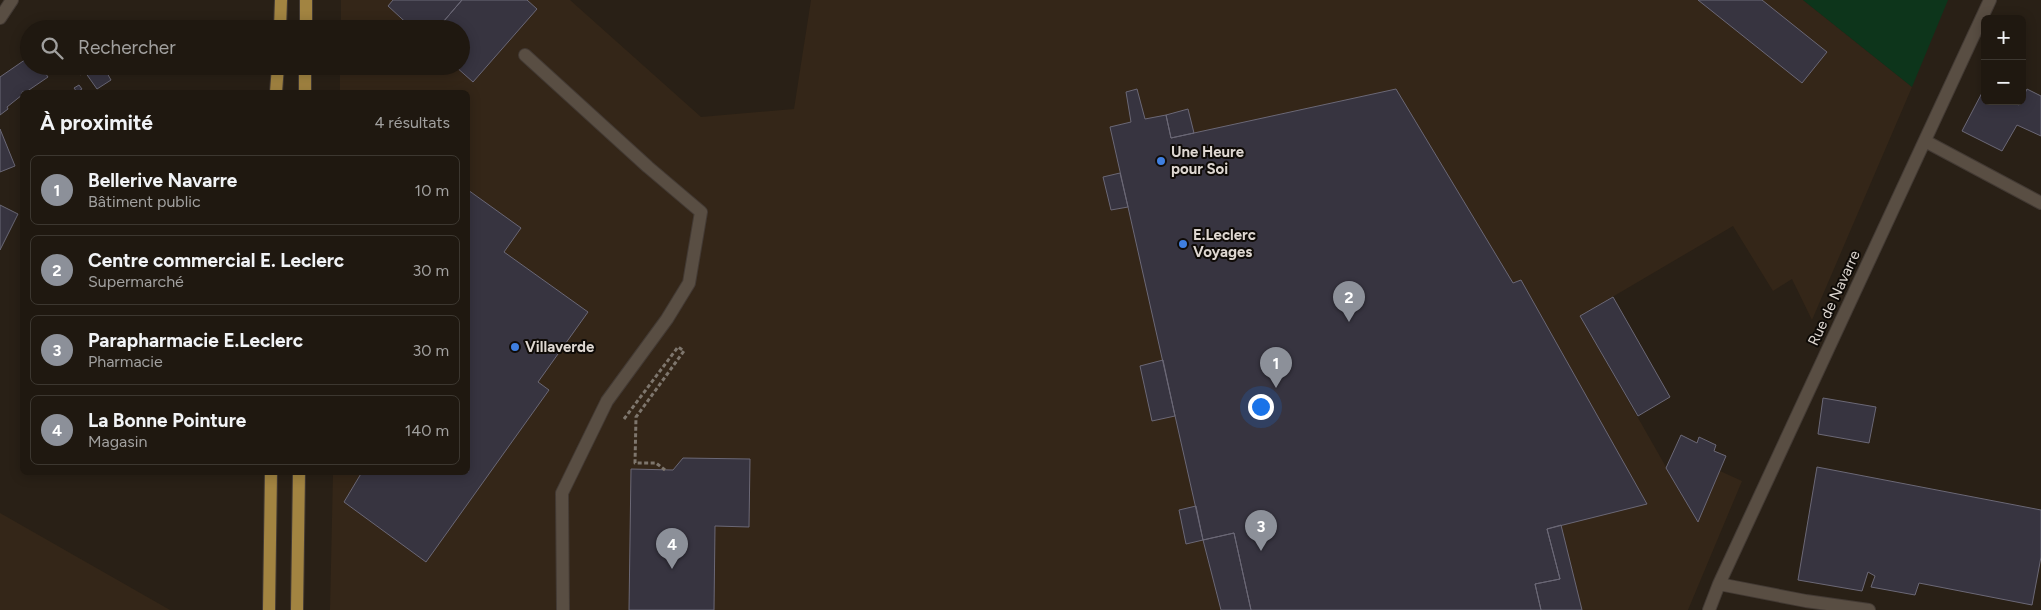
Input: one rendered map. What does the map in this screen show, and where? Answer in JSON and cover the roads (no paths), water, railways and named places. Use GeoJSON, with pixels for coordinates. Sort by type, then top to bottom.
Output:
{"type":"FeatureCollection","features":[{"type":"Feature","properties":{"kind":"main road"},"geometry":{"type":"LineString","coordinates":[[280,20],[281,0]]}},
{"type":"Feature","properties":{"kind":"main road"},"geometry":{"type":"LineString","coordinates":[[306,0],[306,20]]}},
{"type":"Feature","properties":{"kind":"main road"},"geometry":{"type":"LineString","coordinates":[[276,90],[277,75]]}},
{"type":"Feature","properties":{"kind":"main road"},"geometry":{"type":"LineString","coordinates":[[305,75],[305,90]]}},
{"type":"Feature","properties":{"kind":"main road"},"geometry":{"type":"LineString","coordinates":[[269,610],[271,475]]}},
{"type":"Feature","properties":{"kind":"main road"},"geometry":{"type":"LineString","coordinates":[[297,610],[299,475]]}},
{"type":"Feature","properties":{"kind":"street"},"geometry":{"type":"LineString","coordinates":[[0,18],[12,0]]}},
{"type":"Feature","properties":{"kind":"street","name":"Rue de Navarre"},"geometry":{"type":"LineString","coordinates":[[1709,610],[1719,584],[1990,0]]}},
{"type":"Feature","properties":{"kind":"street"},"geometry":{"type":"LineString","coordinates":[[525,55],[648,168],[700,212],[689,283],[667,319],[607,401],[562,493],[563,610]]}},
{"type":"Feature","properties":{"kind":"street"},"geometry":{"type":"LineString","coordinates":[[1924,141],[2041,203]]}},
{"type":"Feature","properties":{"kind":"street"},"geometry":{"type":"LineString","coordinates":[[1719,584],[1869,610]]}},
{"type":"Feature","properties":{"kind":"place","name":"Une Heure pour Soi"},"geometry":{"type":"Point","coordinates":[1161,161]}},
{"type":"Feature","properties":{"kind":"place","name":"E.Leclerc Voyages"},"geometry":{"type":"Point","coordinates":[1183,244]}},
{"type":"Feature","properties":{"kind":"place","name":"Centre commercial E. Leclerc"},"geometry":{"type":"Point","coordinates":[1349,322]}},
{"type":"Feature","properties":{"kind":"place","name":"Villaverde"},"geometry":{"type":"Point","coordinates":[515,347]}},
{"type":"Feature","properties":{"kind":"place","name":"Bellerive Navarre"},"geometry":{"type":"Point","coordinates":[1276,388]}},
{"type":"Feature","properties":{"kind":"place","name":"Parapharmacie E.Leclerc"},"geometry":{"type":"Point","coordinates":[1261,551]}},
{"type":"Feature","properties":{"kind":"place","name":"La Bonne Pointure"},"geometry":{"type":"Point","coordinates":[672,569]}}]}
